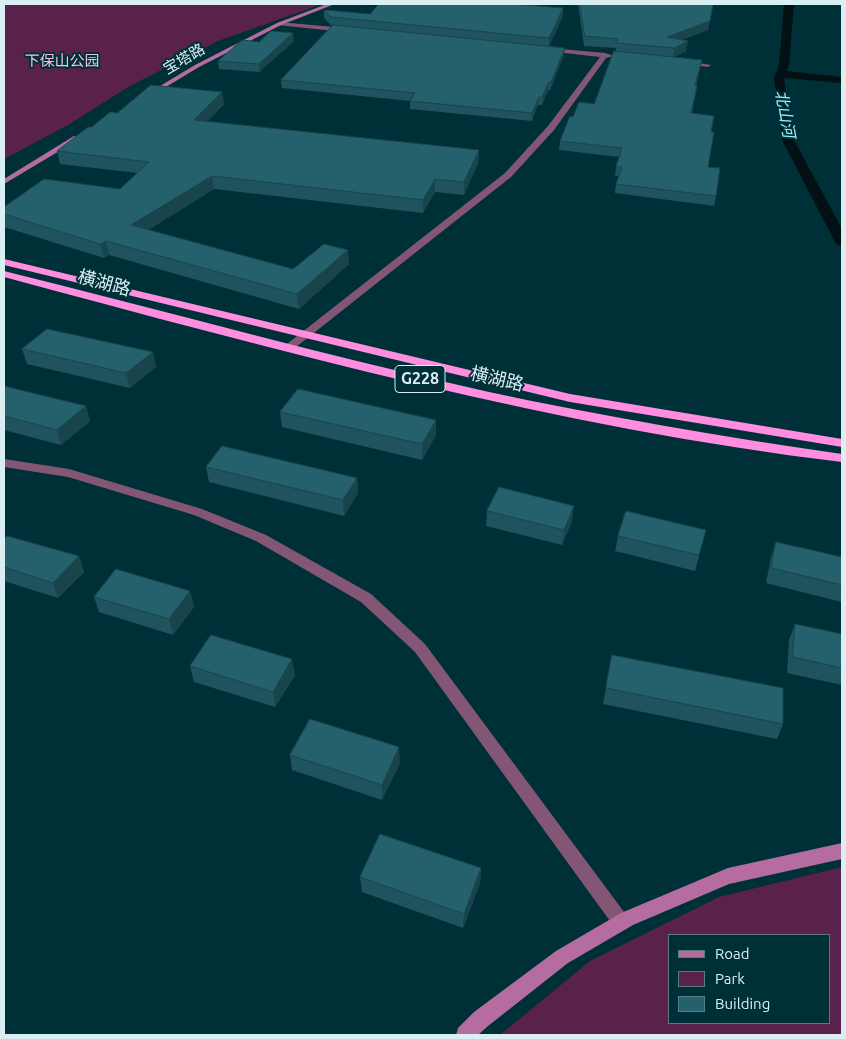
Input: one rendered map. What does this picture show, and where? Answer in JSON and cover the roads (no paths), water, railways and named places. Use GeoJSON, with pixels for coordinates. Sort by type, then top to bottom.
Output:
{"type":"FeatureCollection","features":[{"type":"Feature","properties":{"kind":"highway","name":"横湖路"},"geometry":{"type":"LineString","coordinates":[[4,262],[570,398],[842,443]]}},
{"type":"Feature","properties":{"kind":"highway","name":"横湖路"},"geometry":{"type":"LineString","coordinates":[[4,274],[287,350],[656,430],[842,458]]}},
{"type":"Feature","properties":{"kind":"street","name":"宝塔路"},"geometry":{"type":"LineString","coordinates":[[138,102],[197,66],[279,24],[332,4]]}},
{"type":"Feature","properties":{"kind":"street"},"geometry":{"type":"LineString","coordinates":[[279,24],[358,32]]}},
{"type":"Feature","properties":{"kind":"street"},"geometry":{"type":"LineString","coordinates":[[287,350],[508,175],[551,128],[610,56],[546,50]]}},
{"type":"Feature","properties":{"kind":"street"},"geometry":{"type":"LineString","coordinates":[[680,62],[708,65]]}},
{"type":"Feature","properties":{"kind":"street"},"geometry":{"type":"LineString","coordinates":[[4,182],[88,132]]}},
{"type":"Feature","properties":{"kind":"street"},"geometry":{"type":"LineString","coordinates":[[4,463],[69,473],[198,512],[261,538],[366,598],[420,648],[621,922]]}},
{"type":"Feature","properties":{"kind":"street"},"geometry":{"type":"LineString","coordinates":[[465,1035],[481,1019],[562,956],[621,922],[728,876],[842,851]]}},
{"type":"Feature","properties":{"kind":"waterway","name":"北山河"},"geometry":{"type":"LineString","coordinates":[[789,4],[784,65],[779,78],[788,140],[842,242]]}},
{"type":"Feature","properties":{"kind":"waterway"},"geometry":{"type":"LineString","coordinates":[[781,74],[842,80]]}},
{"type":"Feature","properties":{"kind":"park label","name":"下保山公园"},"geometry":{"type":"Point","coordinates":[62,61]}}]}
